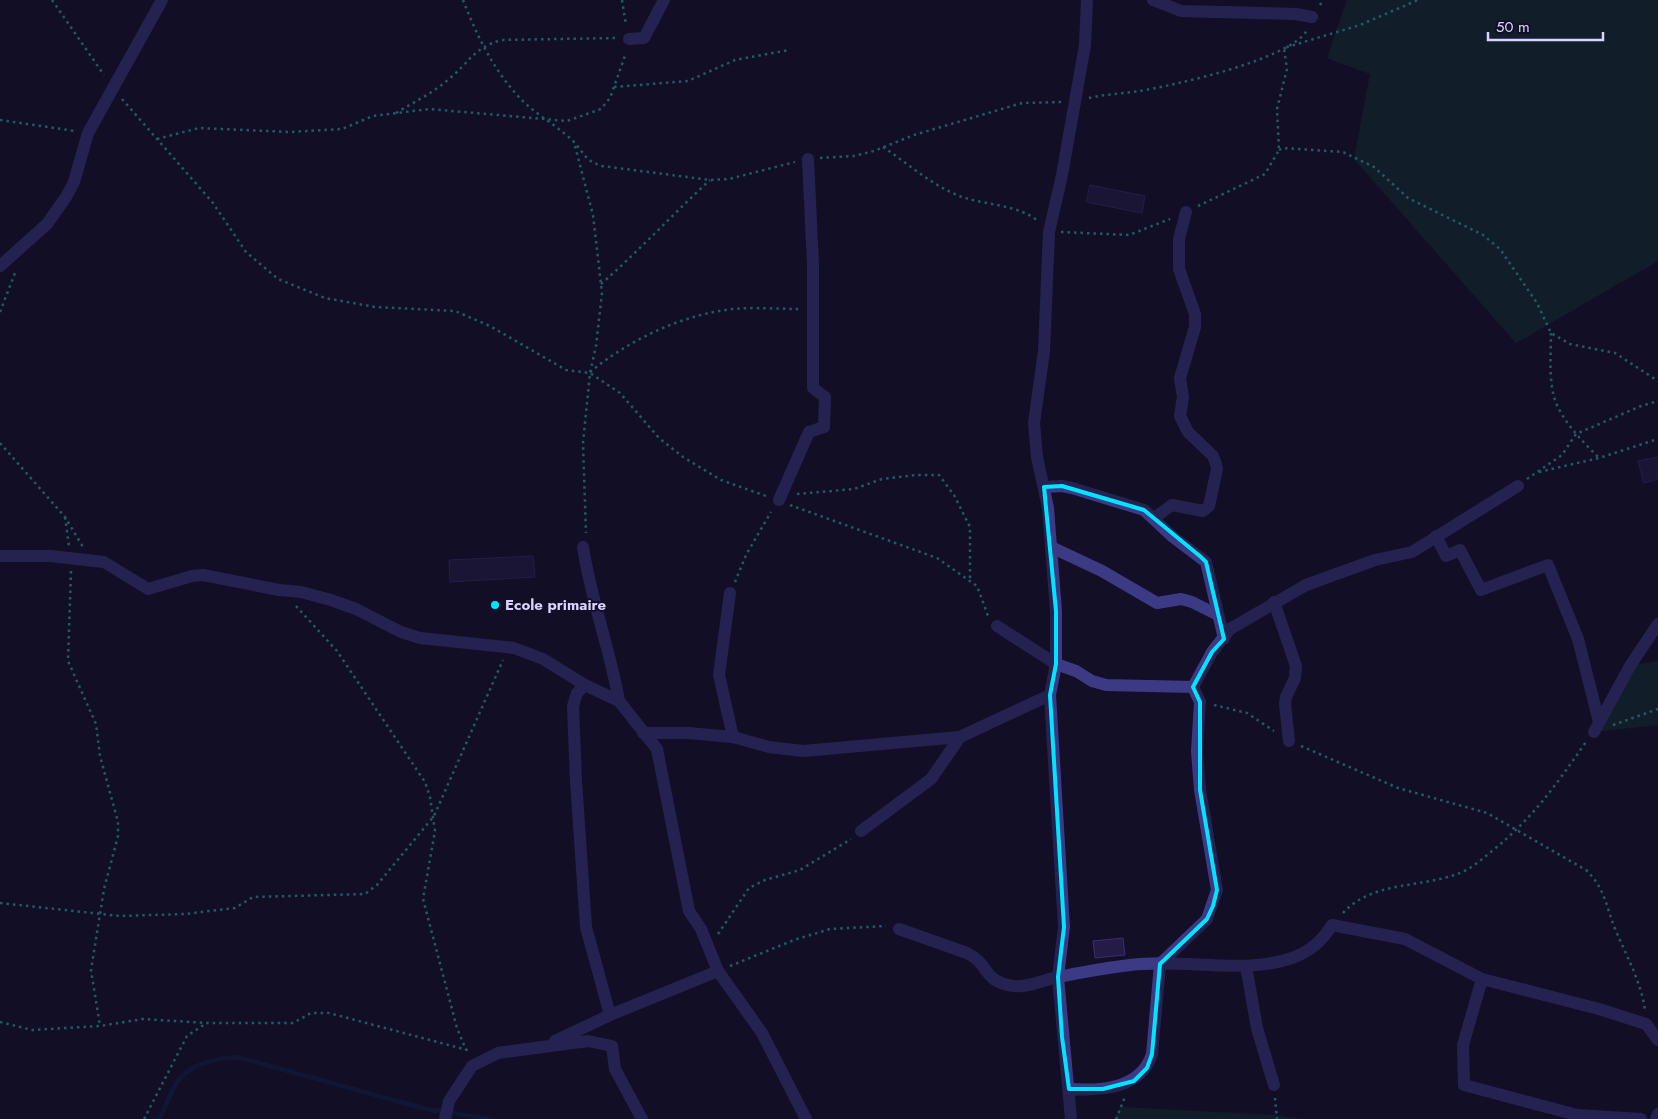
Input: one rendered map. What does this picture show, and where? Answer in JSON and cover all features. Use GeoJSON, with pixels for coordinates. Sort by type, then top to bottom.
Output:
{"type":"FeatureCollection","features":[{"type":"Feature","properties":{"kind":"street"},"geometry":{"type":"LineString","coordinates":[[0,266],[47,224],[66,197],[74,182],[88,133],[162,0]]}},
{"type":"Feature","properties":{"kind":"street"},"geometry":{"type":"LineString","coordinates":[[629,39],[644,38],[664,0]]}},
{"type":"Feature","properties":{"kind":"street"},"geometry":{"type":"LineString","coordinates":[[1071,1119],[1058,977],[1064,927],[1050,696],[1056,664],[1056,611],[1044,487],[1036,457],[1034,423],[1044,351],[1049,232],[1062,175],[1085,45],[1087,0]]}},
{"type":"Feature","properties":{"kind":"street"},"geometry":{"type":"LineString","coordinates":[[1153,0],[1181,11],[1296,14],[1312,17]]}},
{"type":"Feature","properties":{"kind":"street"},"geometry":{"type":"LineString","coordinates":[[779,500],[810,432],[824,427],[825,397],[813,388],[814,265],[808,159]]}},
{"type":"Feature","properties":{"kind":"street"},"geometry":{"type":"LineString","coordinates":[[1154,518],[1172,505],[1203,510],[1209,506],[1217,469],[1213,456],[1188,432],[1180,416],[1183,397],[1180,378],[1195,328],[1195,314],[1179,269],[1179,239],[1186,212]]}},
{"type":"Feature","properties":{"kind":"street"},"geometry":{"type":"LineString","coordinates":[[1044,487],[1062,486],[1083,491],[1144,510],[1154,518],[1173,537],[1206,562],[1216,614],[1224,639]]}},
{"type":"Feature","properties":{"kind":"street"},"geometry":{"type":"LineString","coordinates":[[1193,687],[1212,652],[1230,629],[1306,585],[1375,560],[1412,552],[1518,486]]}},
{"type":"Feature","properties":{"kind":"street"},"geometry":{"type":"LineString","coordinates":[[1436,536],[1446,556],[1460,550],[1481,590],[1548,565],[1578,639],[1596,727]]}},
{"type":"Feature","properties":{"kind":"street"},"geometry":{"type":"LineString","coordinates":[[583,547],[593,600],[609,649],[619,702]]}},
{"type":"Feature","properties":{"kind":"street"},"geometry":{"type":"LineString","coordinates":[[1051,547],[1102,571],[1157,603],[1181,599],[1192,602],[1216,614]]}},
{"type":"Feature","properties":{"kind":"street"},"geometry":{"type":"LineString","coordinates":[[0,556],[72,558],[104,562],[148,589],[192,576],[203,575],[279,590],[301,592],[356,609],[400,632],[420,638],[514,648],[542,659],[585,685],[619,702],[657,749],[689,911],[701,929],[718,971],[762,1033],[806,1119]]}},
{"type":"Feature","properties":{"kind":"street"},"geometry":{"type":"LineString","coordinates":[[730,593],[719,675],[733,737]]}},
{"type":"Feature","properties":{"kind":"street"},"geometry":{"type":"LineString","coordinates":[[1274,602],[1296,666],[1295,678],[1285,704],[1289,741]]}},
{"type":"Feature","properties":{"kind":"street"},"geometry":{"type":"LineString","coordinates":[[1596,727],[1630,666],[1658,624]]}},
{"type":"Feature","properties":{"kind":"street"},"geometry":{"type":"LineString","coordinates":[[997,626],[1056,664],[1076,670],[1092,681],[1106,685],[1193,687]]}},
{"type":"Feature","properties":{"kind":"street"},"geometry":{"type":"LineString","coordinates":[[585,685],[577,693],[573,706],[586,927],[610,1015]]}},
{"type":"Feature","properties":{"kind":"street"},"geometry":{"type":"LineString","coordinates":[[1069,1089],[1103,1089],[1134,1081],[1147,1068],[1152,1054],[1160,964],[1207,919],[1217,890],[1200,790],[1197,751],[1200,702],[1193,687]]}},
{"type":"Feature","properties":{"kind":"street"},"geometry":{"type":"LineString","coordinates":[[643,733],[688,733],[733,737],[769,747],[803,751],[960,737],[1050,696]]}},
{"type":"Feature","properties":{"kind":"street"},"geometry":{"type":"LineString","coordinates":[[861,831],[931,779],[960,737]]}},
{"type":"Feature","properties":{"kind":"street"},"geometry":{"type":"LineString","coordinates":[[899,929],[977,958],[992,980],[1000,984],[1017,987],[1058,977],[1132,965],[1196,963],[1246,966],[1268,964],[1293,958],[1315,947],[1332,925],[1405,939],[1482,979],[1599,1009],[1646,1024],[1658,1040]]}},
{"type":"Feature","properties":{"kind":"street"},"geometry":{"type":"LineString","coordinates":[[1246,966],[1257,1028],[1274,1085]]}},
{"type":"Feature","properties":{"kind":"street"},"geometry":{"type":"LineString","coordinates":[[550,1044],[610,1015],[718,971]]}},
{"type":"Feature","properties":{"kind":"street"},"geometry":{"type":"LineString","coordinates":[[1482,979],[1463,1045],[1464,1085],[1577,1115],[1641,1119]]}},
{"type":"Feature","properties":{"kind":"street"},"geometry":{"type":"LineString","coordinates":[[446,1119],[449,1101],[472,1066],[498,1053],[550,1044],[588,1041],[612,1046],[615,1069],[642,1119]]}},
{"type":"Feature","properties":{"kind":"street"},"geometry":{"type":"LineString","coordinates":[[1656,1119],[1658,1114]]}},
{"type":"Feature","properties":{"kind":"path"},"geometry":{"type":"LineString","coordinates":[[52,0],[114,89],[213,203],[246,252],[278,278],[333,300],[375,307],[438,312],[455,311],[490,326],[566,370],[590,373],[620,393],[659,438],[683,458],[721,480],[937,558],[976,586],[990,621],[997,626]]}},
{"type":"Feature","properties":{"kind":"path"},"geometry":{"type":"LineString","coordinates":[[463,0],[472,24],[484,46],[496,67],[518,97],[574,142],[584,157],[602,166],[710,180],[729,179],[808,159],[854,156],[914,135],[1022,103],[1074,101],[1138,91],[1212,74],[1253,62],[1284,48],[1360,25],[1418,0]]}},
{"type":"Feature","properties":{"kind":"path"},"geometry":{"type":"LineString","coordinates":[[157,139],[199,128],[290,132],[342,129],[373,116],[429,109],[567,121],[600,109],[610,98],[629,39],[622,0]]}},
{"type":"Feature","properties":{"kind":"path"},"geometry":{"type":"LineString","coordinates":[[1284,48],[1305,33],[1312,17]]}},
{"type":"Feature","properties":{"kind":"path"},"geometry":{"type":"LineString","coordinates":[[395,114],[450,79],[467,59],[484,46],[500,40],[629,39]]}},
{"type":"Feature","properties":{"kind":"path"},"geometry":{"type":"LineString","coordinates":[[883,147],[940,188],[965,198],[1012,209],[1036,219],[1049,232],[1129,235],[1152,228],[1265,174],[1279,150],[1277,109],[1287,69],[1284,48]]}},
{"type":"Feature","properties":{"kind":"path"},"geometry":{"type":"LineString","coordinates":[[614,87],[688,81],[735,60],[789,50]]}},
{"type":"Feature","properties":{"kind":"path"},"geometry":{"type":"LineString","coordinates":[[0,120],[88,133]]}},
{"type":"Feature","properties":{"kind":"path"},"geometry":{"type":"LineString","coordinates":[[574,142],[593,215],[602,294],[596,346],[590,373],[583,443],[586,530],[583,547]]}},
{"type":"Feature","properties":{"kind":"path"},"geometry":{"type":"LineString","coordinates":[[1279,150],[1283,148],[1330,150],[1359,158],[1374,167],[1408,198],[1420,206],[1482,235],[1500,250],[1538,303],[1551,332],[1552,380],[1556,402],[1576,434],[1599,458]]}},
{"type":"Feature","properties":{"kind":"path"},"geometry":{"type":"LineString","coordinates":[[601,284],[631,259],[664,223],[710,180]]}},
{"type":"Feature","properties":{"kind":"path"},"geometry":{"type":"LineString","coordinates":[[0,312],[16,269]]}},
{"type":"Feature","properties":{"kind":"path"},"geometry":{"type":"LineString","coordinates":[[590,373],[607,358],[644,338],[698,315],[734,309],[813,309]]}},
{"type":"Feature","properties":{"kind":"path"},"geometry":{"type":"LineString","coordinates":[[1551,332],[1570,344],[1615,353],[1658,381]]}},
{"type":"Feature","properties":{"kind":"path"},"geometry":{"type":"LineString","coordinates":[[1518,486],[1562,455],[1576,434],[1641,406],[1658,401]]}},
{"type":"Feature","properties":{"kind":"path"},"geometry":{"type":"LineString","coordinates":[[1537,473],[1599,458],[1658,439]]}},
{"type":"Feature","properties":{"kind":"path"},"geometry":{"type":"LineString","coordinates":[[0,443],[65,518],[84,547],[104,562]]}},
{"type":"Feature","properties":{"kind":"path"},"geometry":{"type":"LineString","coordinates":[[730,593],[746,555],[779,500],[795,494],[854,489],[882,479],[917,475],[939,475],[954,495],[970,527],[970,581]]}},
{"type":"Feature","properties":{"kind":"path"},"geometry":{"type":"LineString","coordinates":[[65,518],[72,558],[68,661],[96,724],[100,756],[118,822],[118,836],[104,889],[91,970],[100,1026]]}},
{"type":"Feature","properties":{"kind":"path"},"geometry":{"type":"LineString","coordinates":[[291,602],[337,651],[425,782],[434,816],[435,831],[423,899],[457,1028],[466,1050]]}},
{"type":"Feature","properties":{"kind":"path"},"geometry":{"type":"LineString","coordinates":[[0,903],[120,916],[185,914],[235,908],[253,897],[365,894],[377,885],[434,816],[502,661],[505,655],[514,648]]}},
{"type":"Feature","properties":{"kind":"path"},"geometry":{"type":"LineString","coordinates":[[1200,702],[1247,713],[1289,741],[1398,788],[1487,813],[1586,870],[1593,877],[1608,902],[1615,930],[1632,966],[1643,997],[1646,1024]]}},
{"type":"Feature","properties":{"kind":"path"},"geometry":{"type":"LineString","coordinates":[[1332,925],[1356,901],[1389,888],[1425,883],[1458,874],[1478,862],[1516,831],[1553,790],[1596,727],[1658,709]]}},
{"type":"Feature","properties":{"kind":"path"},"geometry":{"type":"LineString","coordinates":[[709,948],[749,888],[765,880],[800,870],[838,848],[861,831]]}},
{"type":"Feature","properties":{"kind":"path"},"geometry":{"type":"LineString","coordinates":[[718,971],[794,940],[830,929],[890,926],[899,929]]}},
{"type":"Feature","properties":{"kind":"path"},"geometry":{"type":"LineString","coordinates":[[0,1022],[32,1030],[100,1026],[143,1020],[206,1023],[293,1023],[311,1013],[329,1012],[474,1051]]}},
{"type":"Feature","properties":{"kind":"path"},"geometry":{"type":"LineString","coordinates":[[144,1119],[187,1036],[206,1023]]}},
{"type":"Feature","properties":{"kind":"path"},"geometry":{"type":"LineString","coordinates":[[1116,1119],[1134,1081]]}},
{"type":"Feature","properties":{"kind":"path"},"geometry":{"type":"LineString","coordinates":[[1274,1085],[1277,1119]]}},
{"type":"Feature","properties":{"kind":"highlighted area"},"geometry":{"type":"Polygon","coordinates":[[[1062,486],[1144,510],[1201,557],[1206,562],[1224,639],[1212,652],[1193,687],[1200,702],[1200,790],[1217,890],[1213,906],[1207,919],[1160,964],[1152,1054],[1147,1068],[1134,1081],[1103,1089],[1069,1089],[1062,1037],[1058,977],[1064,927],[1050,695],[1056,664],[1056,611],[1044,487],[1062,486]]]}},
{"type":"Feature","properties":{"kind":"green space"},"geometry":{"type":"Polygon","coordinates":[[[1347,0],[1658,0],[1658,261],[1516,343],[1354,159],[1370,74],[1327,58],[1347,0]]]}},
{"type":"Feature","properties":{"kind":"green space"},"geometry":{"type":"Polygon","coordinates":[[[1658,661],[1658,725],[1594,732],[1630,666],[1658,661]]]}},
{"type":"Feature","properties":{"kind":"green space"},"geometry":{"type":"Polygon","coordinates":[[[1120,1107],[1274,1115],[1300,1119],[1116,1119],[1120,1107]]]}},
{"type":"Feature","properties":{"kind":"building"},"geometry":{"type":"Polygon","coordinates":[[[1090,185],[1145,196],[1142,213],[1086,202],[1090,185]]]}},
{"type":"Feature","properties":{"kind":"building"},"geometry":{"type":"Polygon","coordinates":[[[1658,457],[1658,479],[1644,483],[1638,461],[1658,457]]]}},
{"type":"Feature","properties":{"kind":"building"},"geometry":{"type":"Polygon","coordinates":[[[533,556],[535,577],[450,582],[449,560],[533,556]]]}},
{"type":"Feature","properties":{"kind":"building"},"geometry":{"type":"Polygon","coordinates":[[[1123,938],[1125,955],[1095,958],[1093,941],[1123,938]]]}},
{"type":"Feature","properties":{"kind":"waterway"},"geometry":{"type":"LineString","coordinates":[[159,1119],[176,1084],[188,1071],[203,1063],[237,1057],[426,1109],[491,1119]]}},
{"type":"Feature","properties":{"kind":"place","name":"Ecole primaire"},"geometry":{"type":"Point","coordinates":[495,605]}}]}
